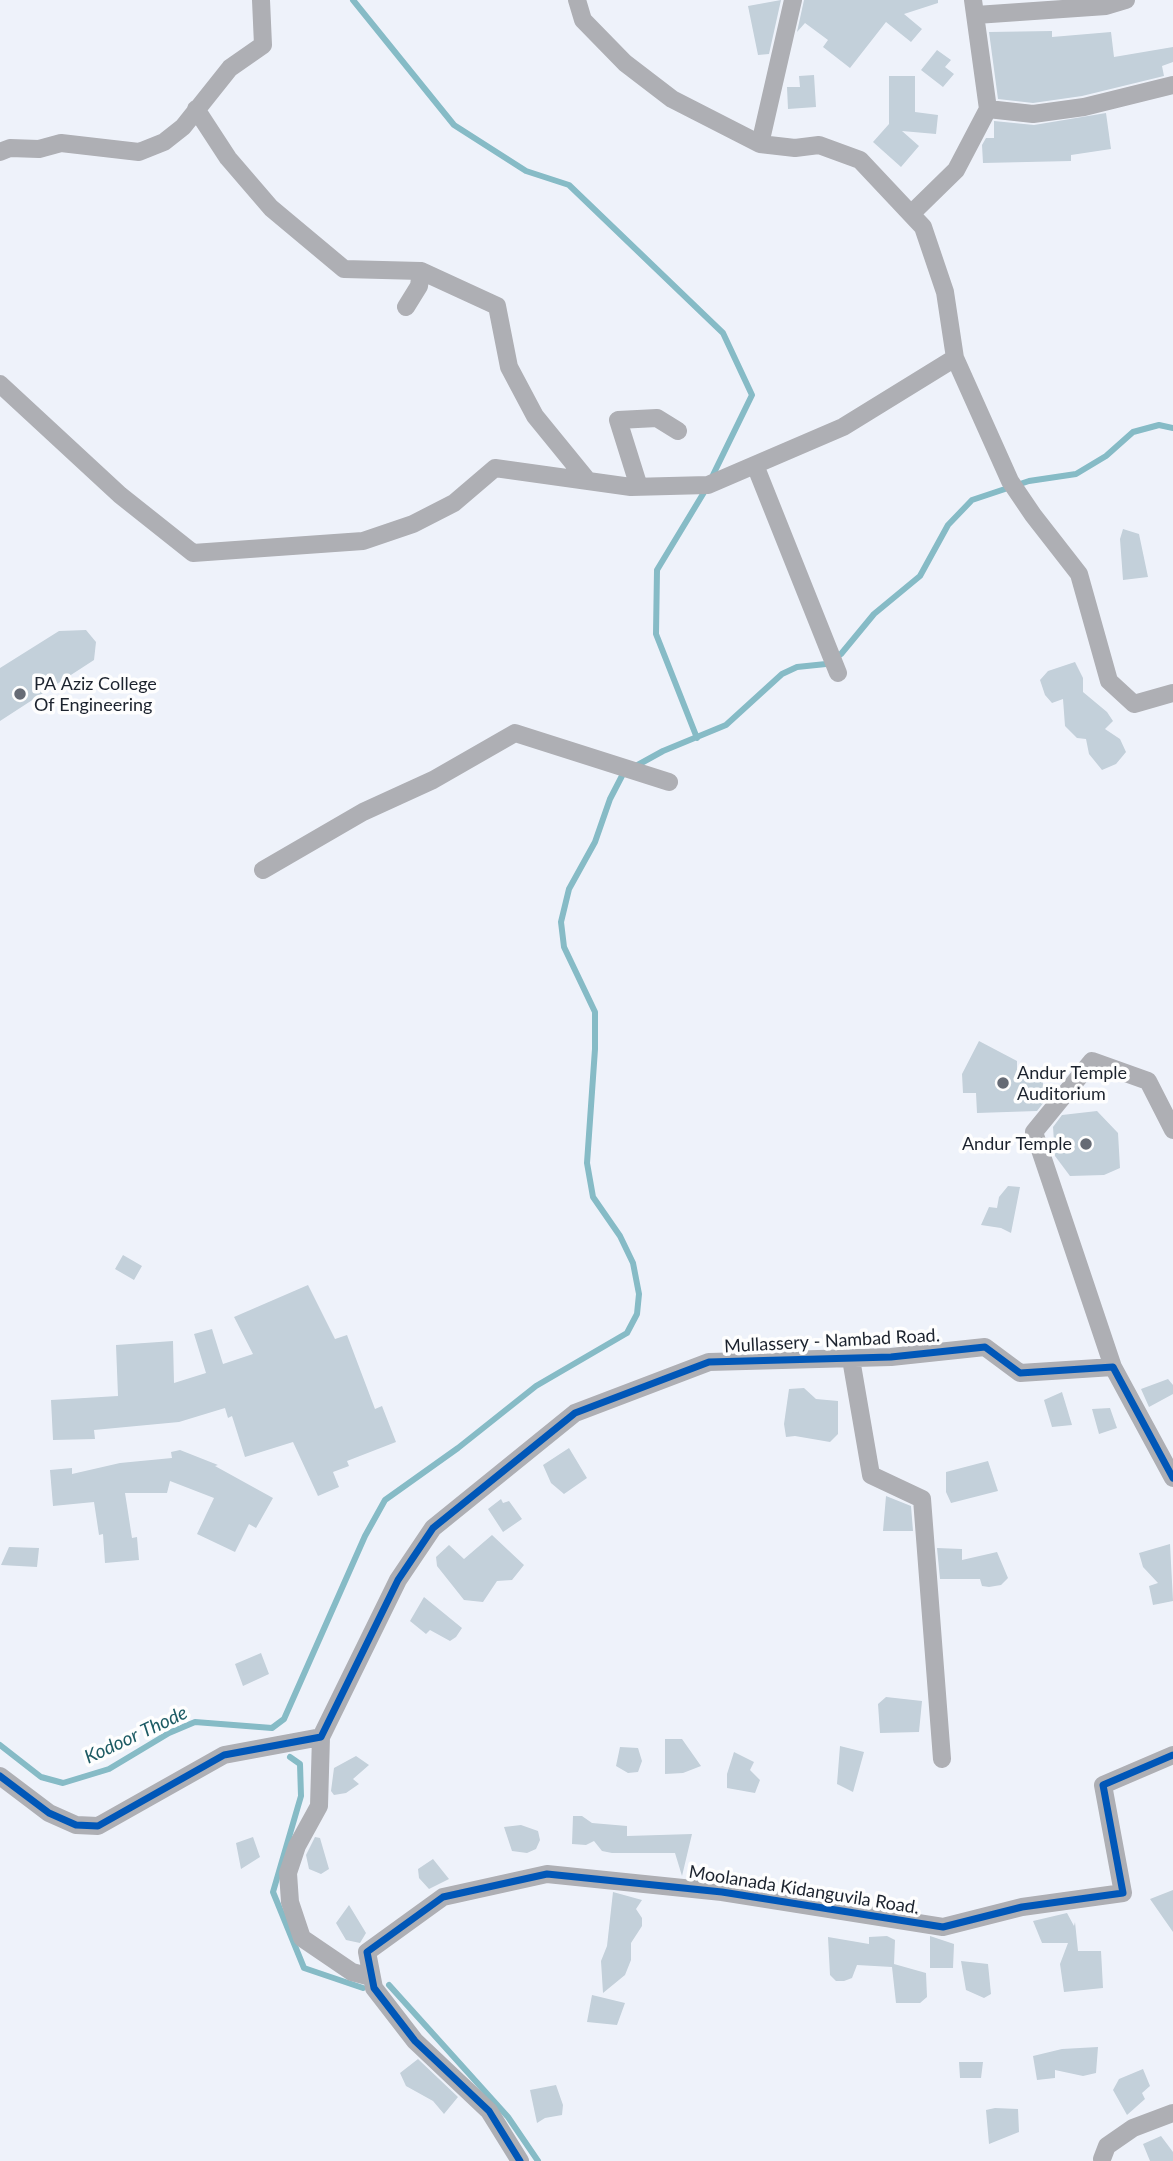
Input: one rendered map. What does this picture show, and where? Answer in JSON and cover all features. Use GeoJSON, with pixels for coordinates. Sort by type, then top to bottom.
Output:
{"type":"FeatureCollection","features":[{"type":"Feature","properties":{"kind":"street"},"geometry":{"type":"LineString","coordinates":[[0,152],[10,148],[39,149],[61,143],[139,152],[164,142],[183,128],[230,68],[263,45],[261,0]]}},
{"type":"Feature","properties":{"kind":"street"},"geometry":{"type":"LineString","coordinates":[[577,0],[583,20],[634,70],[672,99],[760,144],[795,148],[819,145],[860,160],[923,227],[945,292],[955,358],[1013,485],[1079,574],[1109,681],[1134,704],[1173,693]]}},
{"type":"Feature","properties":{"kind":"street"},"geometry":{"type":"LineString","coordinates":[[760,144],[793,0]]}},
{"type":"Feature","properties":{"kind":"street"},"geometry":{"type":"LineString","coordinates":[[911,214],[956,170],[988,109],[975,8],[1106,6],[1126,0]]}},
{"type":"Feature","properties":{"kind":"street"},"geometry":{"type":"LineString","coordinates":[[988,109],[1033,114],[1084,107],[1173,85]]}},
{"type":"Feature","properties":{"kind":"street"},"geometry":{"type":"LineString","coordinates":[[196,109],[228,158],[271,208],[344,269],[421,271],[497,306],[509,367],[536,416],[588,481]]}},
{"type":"Feature","properties":{"kind":"street"},"geometry":{"type":"LineString","coordinates":[[406,307],[419,286],[421,271]]}},
{"type":"Feature","properties":{"kind":"street"},"geometry":{"type":"LineString","coordinates":[[0,384],[120,495],[193,553],[363,541],[412,524],[454,503],[495,468],[639,487],[708,485],[843,427],[955,358]]}},
{"type":"Feature","properties":{"kind":"street"},"geometry":{"type":"LineString","coordinates":[[639,487],[618,420],[657,418],[678,431]]}},
{"type":"Feature","properties":{"kind":"street"},"geometry":{"type":"LineString","coordinates":[[755,465],[838,673]]}},
{"type":"Feature","properties":{"kind":"street"},"geometry":{"type":"LineString","coordinates":[[263,870],[363,812],[433,780],[515,733],[669,782]]}},
{"type":"Feature","properties":{"kind":"street"},"geometry":{"type":"LineString","coordinates":[[1173,1130],[1148,1081],[1092,1061],[1034,1132],[1112,1367],[1173,1478]]}},
{"type":"Feature","properties":{"kind":"street","name":"Mullassery - Nambad Road."},"geometry":{"type":"LineString","coordinates":[[321,1737],[398,1580],[433,1528],[575,1413],[709,1362],[851,1359],[985,1347],[1020,1373],[1112,1367]]}},
{"type":"Feature","properties":{"kind":"street"},"geometry":{"type":"LineString","coordinates":[[851,1359],[871,1475],[922,1499],[942,1759]]}},
{"type":"Feature","properties":{"kind":"street"},"geometry":{"type":"LineString","coordinates":[[0,1776],[49,1813],[76,1825],[98,1826],[224,1755],[321,1737],[319,1806],[297,1846],[288,1873],[290,1902],[302,1938],[352,1972],[372,1977],[374,1988],[415,2041],[489,2111],[520,2161]]}},
{"type":"Feature","properties":{"kind":"street","name":"Moolanada Kidanguvila Road."},"geometry":{"type":"LineString","coordinates":[[372,1977],[367,1952],[443,1897],[547,1874],[722,1892],[943,1927],[1022,1907],[1123,1893],[1103,1784],[1173,1755]]}},
{"type":"Feature","properties":{"kind":"street"},"geometry":{"type":"LineString","coordinates":[[1101,2160],[1108,2146],[1133,2128],[1173,2113]]}},
{"type":"Feature","properties":{"kind":"building"},"geometry":{"type":"Polygon","coordinates":[[[781,0],[769,54],[758,55],[748,6],[781,0]]]}},
{"type":"Feature","properties":{"kind":"building"},"geometry":{"type":"Polygon","coordinates":[[[804,0],[938,0],[938,3],[904,14],[922,29],[911,42],[886,22],[850,68],[823,47],[828,40],[805,23],[797,32],[804,0]]]}},
{"type":"Feature","properties":{"kind":"building"},"geometry":{"type":"Polygon","coordinates":[[[1052,31],[1052,37],[1111,32],[1114,57],[1173,47],[1173,62],[1162,66],[1164,76],[1082,96],[1033,103],[998,99],[989,32],[1052,31]]]}},
{"type":"Feature","properties":{"kind":"building"},"geometry":{"type":"Polygon","coordinates":[[[937,50],[951,60],[945,67],[954,74],[943,87],[921,70],[937,50]]]}},
{"type":"Feature","properties":{"kind":"building"},"geometry":{"type":"Polygon","coordinates":[[[814,75],[816,107],[788,109],[787,87],[800,87],[799,76],[814,75]]]}},
{"type":"Feature","properties":{"kind":"building"},"geometry":{"type":"Polygon","coordinates":[[[889,76],[915,76],[915,112],[938,115],[936,134],[902,131],[919,146],[901,167],[873,142],[889,124],[889,76]]]}},
{"type":"Feature","properties":{"kind":"building"},"geometry":{"type":"Polygon","coordinates":[[[1106,113],[1111,149],[1071,155],[1071,161],[983,163],[982,145],[986,138],[994,138],[994,121],[1034,125],[1106,113]]]}},
{"type":"Feature","properties":{"kind":"building"},"geometry":{"type":"Polygon","coordinates":[[[1123,529],[1139,534],[1148,577],[1123,580],[1120,539],[1123,529]]]}},
{"type":"Feature","properties":{"kind":"building","name":"PA Aziz College Of Engineering"},"geometry":{"type":"Polygon","coordinates":[[[86,630],[96,642],[94,660],[0,721],[0,668],[59,631],[86,630]]]}},
{"type":"Feature","properties":{"kind":"building"},"geometry":{"type":"Polygon","coordinates":[[[1075,662],[1083,678],[1083,692],[1107,712],[1113,721],[1105,729],[1120,739],[1126,752],[1116,764],[1102,770],[1089,754],[1086,739],[1077,738],[1065,726],[1063,699],[1052,703],[1045,695],[1040,680],[1048,671],[1075,662]]]}},
{"type":"Feature","properties":{"kind":"building","name":"Andur Temple Auditorium"},"geometry":{"type":"Polygon","coordinates":[[[979,1041],[1017,1061],[1017,1069],[1042,1068],[1044,1102],[1037,1111],[977,1113],[976,1093],[963,1093],[962,1074],[979,1041]]]}},
{"type":"Feature","properties":{"kind":"building","name":"Andur Temple"},"geometry":{"type":"Polygon","coordinates":[[[1097,1111],[1118,1133],[1120,1168],[1104,1175],[1070,1176],[1055,1156],[1053,1127],[1062,1115],[1097,1111]]]}},
{"type":"Feature","properties":{"kind":"building"},"geometry":{"type":"Polygon","coordinates":[[[1008,1186],[1020,1187],[1011,1233],[1001,1228],[981,1225],[989,1207],[997,1208],[999,1197],[1008,1186]]]}},
{"type":"Feature","properties":{"kind":"building"},"geometry":{"type":"Polygon","coordinates":[[[123,1255],[142,1266],[134,1280],[115,1269],[123,1255]]]}},
{"type":"Feature","properties":{"kind":"building"},"geometry":{"type":"Polygon","coordinates":[[[308,1285],[335,1339],[347,1335],[375,1409],[382,1406],[396,1442],[347,1461],[349,1466],[333,1472],[339,1487],[318,1496],[293,1442],[245,1457],[232,1416],[228,1418],[225,1408],[179,1422],[94,1430],[95,1439],[53,1440],[51,1400],[118,1396],[116,1345],[173,1341],[174,1383],[206,1373],[194,1334],[212,1329],[223,1364],[253,1354],[234,1317],[308,1285]]]}},
{"type":"Feature","properties":{"kind":"building"},"geometry":{"type":"Polygon","coordinates":[[[1168,1379],[1173,1385],[1173,1394],[1149,1407],[1141,1389],[1168,1379]]]}},
{"type":"Feature","properties":{"kind":"building"},"geometry":{"type":"Polygon","coordinates":[[[804,1388],[816,1399],[838,1401],[838,1434],[830,1442],[786,1437],[784,1424],[789,1389],[804,1388]]]}},
{"type":"Feature","properties":{"kind":"building"},"geometry":{"type":"Polygon","coordinates":[[[1062,1392],[1072,1425],[1052,1427],[1044,1400],[1062,1392]]]}},
{"type":"Feature","properties":{"kind":"building"},"geometry":{"type":"Polygon","coordinates":[[[1110,1408],[1117,1428],[1099,1434],[1092,1409],[1110,1408]]]}},
{"type":"Feature","properties":{"kind":"building"},"geometry":{"type":"Polygon","coordinates":[[[569,1448],[587,1478],[564,1494],[551,1483],[543,1465],[569,1448]]]}},
{"type":"Feature","properties":{"kind":"building"},"geometry":{"type":"Polygon","coordinates":[[[180,1450],[218,1465],[215,1466],[273,1498],[256,1528],[249,1524],[235,1552],[197,1534],[214,1498],[170,1481],[167,1493],[125,1493],[132,1538],[137,1537],[139,1560],[105,1563],[103,1534],[99,1535],[94,1502],[53,1506],[50,1470],[72,1468],[72,1474],[120,1463],[172,1458],[171,1452],[180,1450]]]}},
{"type":"Feature","properties":{"kind":"building"},"geometry":{"type":"Polygon","coordinates":[[[988,1461],[998,1491],[951,1503],[946,1492],[946,1472],[988,1461]]]}},
{"type":"Feature","properties":{"kind":"building"},"geometry":{"type":"Polygon","coordinates":[[[886,1496],[911,1506],[913,1531],[883,1531],[886,1496]]]}},
{"type":"Feature","properties":{"kind":"building"},"geometry":{"type":"Polygon","coordinates":[[[501,1499],[503,1503],[509,1501],[522,1519],[503,1532],[488,1509],[501,1499]]]}},
{"type":"Feature","properties":{"kind":"building"},"geometry":{"type":"Polygon","coordinates":[[[492,1535],[524,1565],[512,1580],[497,1581],[483,1602],[464,1600],[437,1566],[436,1557],[449,1545],[464,1559],[492,1535]]]}},
{"type":"Feature","properties":{"kind":"building"},"geometry":{"type":"Polygon","coordinates":[[[1170,1544],[1173,1601],[1153,1605],[1149,1586],[1158,1583],[1143,1567],[1139,1553],[1170,1544]]]}},
{"type":"Feature","properties":{"kind":"building"},"geometry":{"type":"Polygon","coordinates":[[[9,1547],[39,1548],[37,1567],[1,1565],[9,1547]]]}},
{"type":"Feature","properties":{"kind":"building"},"geometry":{"type":"Polygon","coordinates":[[[937,1548],[962,1549],[962,1560],[997,1552],[1008,1578],[1001,1585],[989,1587],[982,1586],[980,1579],[940,1579],[937,1548]]]}},
{"type":"Feature","properties":{"kind":"building"},"geometry":{"type":"Polygon","coordinates":[[[424,1597],[462,1628],[456,1637],[450,1641],[430,1630],[426,1634],[410,1621],[424,1597]]]}},
{"type":"Feature","properties":{"kind":"building"},"geometry":{"type":"Polygon","coordinates":[[[261,1653],[269,1674],[243,1686],[235,1664],[261,1653]]]}},
{"type":"Feature","properties":{"kind":"building"},"geometry":{"type":"Polygon","coordinates":[[[886,1697],[922,1701],[919,1732],[880,1733],[878,1704],[886,1697]]]}},
{"type":"Feature","properties":{"kind":"building"},"geometry":{"type":"Polygon","coordinates":[[[665,1739],[682,1739],[701,1766],[683,1773],[665,1774],[665,1739]]]}},
{"type":"Feature","properties":{"kind":"building"},"geometry":{"type":"Polygon","coordinates":[[[840,1746],[864,1752],[853,1792],[837,1784],[840,1746]]]}},
{"type":"Feature","properties":{"kind":"building"},"geometry":{"type":"Polygon","coordinates":[[[620,1747],[638,1748],[642,1761],[638,1772],[628,1773],[616,1766],[620,1747]]]}},
{"type":"Feature","properties":{"kind":"building"},"geometry":{"type":"Polygon","coordinates":[[[734,1752],[754,1762],[750,1770],[760,1780],[755,1793],[727,1788],[727,1774],[734,1752]]]}},
{"type":"Feature","properties":{"kind":"building"},"geometry":{"type":"Polygon","coordinates":[[[356,1756],[369,1765],[353,1779],[359,1784],[346,1793],[334,1795],[331,1791],[334,1768],[356,1756]]]}},
{"type":"Feature","properties":{"kind":"building"},"geometry":{"type":"Polygon","coordinates":[[[573,1816],[582,1816],[592,1823],[627,1826],[627,1836],[692,1834],[682,1876],[675,1853],[612,1853],[602,1851],[594,1841],[586,1845],[572,1844],[573,1816]]]}},
{"type":"Feature","properties":{"kind":"building"},"geometry":{"type":"Polygon","coordinates":[[[521,1825],[538,1831],[540,1840],[536,1849],[527,1853],[512,1851],[504,1827],[521,1825]]]}},
{"type":"Feature","properties":{"kind":"building"},"geometry":{"type":"Polygon","coordinates":[[[253,1837],[260,1857],[241,1869],[236,1843],[253,1837]]]}},
{"type":"Feature","properties":{"kind":"building"},"geometry":{"type":"Polygon","coordinates":[[[315,1837],[320,1838],[329,1869],[321,1874],[309,1869],[306,1855],[315,1837]]]}},
{"type":"Feature","properties":{"kind":"building"},"geometry":{"type":"Polygon","coordinates":[[[433,1859],[449,1879],[429,1889],[419,1878],[418,1869],[433,1859]]]}},
{"type":"Feature","properties":{"kind":"building"},"geometry":{"type":"Polygon","coordinates":[[[1173,1890],[1173,1932],[1150,1899],[1173,1890]]]}},
{"type":"Feature","properties":{"kind":"building"},"geometry":{"type":"Polygon","coordinates":[[[613,1892],[642,1900],[636,1909],[642,1918],[642,1926],[631,1943],[631,1960],[625,1975],[603,1993],[601,1961],[607,1946],[613,1892]]]}},
{"type":"Feature","properties":{"kind":"building"},"geometry":{"type":"Polygon","coordinates":[[[349,1905],[366,1933],[360,1943],[346,1940],[336,1923],[349,1905]]]}},
{"type":"Feature","properties":{"kind":"building"},"geometry":{"type":"Polygon","coordinates":[[[1067,1913],[1074,1926],[1075,1922],[1078,1951],[1101,1951],[1103,1988],[1064,1992],[1060,1964],[1068,1943],[1042,1943],[1033,1921],[1067,1913]]]}},
{"type":"Feature","properties":{"kind":"building"},"geometry":{"type":"Polygon","coordinates":[[[887,1936],[895,1940],[894,1964],[926,1973],[927,1997],[920,2003],[896,2003],[892,1967],[857,1965],[852,1978],[844,1981],[836,1981],[830,1975],[828,1937],[869,1944],[869,1937],[887,1936]]]}},
{"type":"Feature","properties":{"kind":"building"},"geometry":{"type":"Polygon","coordinates":[[[930,1936],[954,1944],[953,1968],[930,1968],[930,1936]]]}},
{"type":"Feature","properties":{"kind":"building"},"geometry":{"type":"Polygon","coordinates":[[[961,1961],[988,1964],[991,1994],[984,1998],[966,1990],[961,1961]]]}},
{"type":"Feature","properties":{"kind":"building"},"geometry":{"type":"Polygon","coordinates":[[[592,1995],[625,2003],[617,2025],[587,2022],[592,1995]]]}},
{"type":"Feature","properties":{"kind":"building"},"geometry":{"type":"Polygon","coordinates":[[[1098,2047],[1096,2073],[1083,2076],[1055,2070],[1055,2078],[1037,2080],[1033,2056],[1062,2049],[1098,2047]]]}},
{"type":"Feature","properties":{"kind":"building"},"geometry":{"type":"Polygon","coordinates":[[[418,2059],[458,2097],[444,2114],[433,2101],[406,2086],[400,2073],[418,2059]]]}},
{"type":"Feature","properties":{"kind":"building"},"geometry":{"type":"Polygon","coordinates":[[[959,2062],[983,2062],[981,2078],[960,2078],[959,2062]]]}},
{"type":"Feature","properties":{"kind":"building"},"geometry":{"type":"Polygon","coordinates":[[[1143,2069],[1150,2086],[1142,2093],[1145,2099],[1127,2115],[1113,2090],[1119,2079],[1143,2069]]]}},
{"type":"Feature","properties":{"kind":"building"},"geometry":{"type":"Polygon","coordinates":[[[556,2085],[563,2105],[562,2115],[545,2118],[537,2123],[530,2090],[556,2085]]]}},
{"type":"Feature","properties":{"kind":"building"},"geometry":{"type":"Polygon","coordinates":[[[1018,2109],[1019,2132],[989,2144],[986,2110],[1018,2109]]]}},
{"type":"Feature","properties":{"kind":"building"},"geometry":{"type":"Polygon","coordinates":[[[1161,2136],[1173,2152],[1173,2161],[1150,2161],[1143,2144],[1161,2136]]]}},
{"type":"Feature","properties":{"kind":"waterway"},"geometry":{"type":"LineString","coordinates":[[353,0],[454,125],[526,171],[569,185],[723,333],[752,395],[711,479]]}},
{"type":"Feature","properties":{"kind":"waterway"},"geometry":{"type":"LineString","coordinates":[[634,767],[663,751],[726,725],[782,674],[797,667],[826,664],[841,654],[874,614],[920,576],[948,525],[972,500],[1029,481],[1076,474],[1106,456],[1133,432],[1159,425],[1173,428]]}},
{"type":"Feature","properties":{"kind":"waterway"},"geometry":{"type":"LineString","coordinates":[[697,738],[656,634],[657,570],[706,489]]}},
{"type":"Feature","properties":{"kind":"waterway","name":"Kodoor Thode"},"geometry":{"type":"LineString","coordinates":[[0,1745],[41,1777],[63,1783],[109,1769],[169,1733],[195,1722],[272,1728],[284,1719],[365,1536],[385,1500],[458,1448],[536,1386],[627,1333],[637,1314],[639,1294],[633,1263],[620,1236],[593,1197],[587,1163],[595,1012],[564,947],[561,922],[569,889],[595,842],[610,799],[624,772]]}},
{"type":"Feature","properties":{"kind":"waterway"},"geometry":{"type":"LineString","coordinates":[[290,1757],[300,1764],[301,1796],[273,1892],[304,1968],[363,1988]]}},
{"type":"Feature","properties":{"kind":"waterway"},"geometry":{"type":"LineString","coordinates":[[389,1985],[508,2117],[538,2161]]}},
{"type":"Feature","properties":{"kind":"cycle path"},"geometry":{"type":"LineString","coordinates":[[0,1776],[49,1813],[76,1825],[98,1826],[224,1755],[321,1737],[398,1580],[433,1528],[575,1413],[709,1362],[891,1357],[985,1347],[1020,1373],[1113,1367],[1173,1478]]}},
{"type":"Feature","properties":{"kind":"cycle path"},"geometry":{"type":"LineString","coordinates":[[520,2161],[489,2111],[415,2041],[374,1988],[367,1952],[443,1897],[547,1874],[722,1892],[943,1927],[1022,1907],[1123,1893],[1103,1785],[1173,1755]]}},
{"type":"Feature","properties":{"kind":"place","name":"PA Aziz College Of Engineering"},"geometry":{"type":"Point","coordinates":[20,694]}},
{"type":"Feature","properties":{"kind":"place","name":"Andur Temple Auditorium"},"geometry":{"type":"Point","coordinates":[1003,1083]}},
{"type":"Feature","properties":{"kind":"place","name":"Andur Temple"},"geometry":{"type":"Point","coordinates":[1086,1144]}}]}
